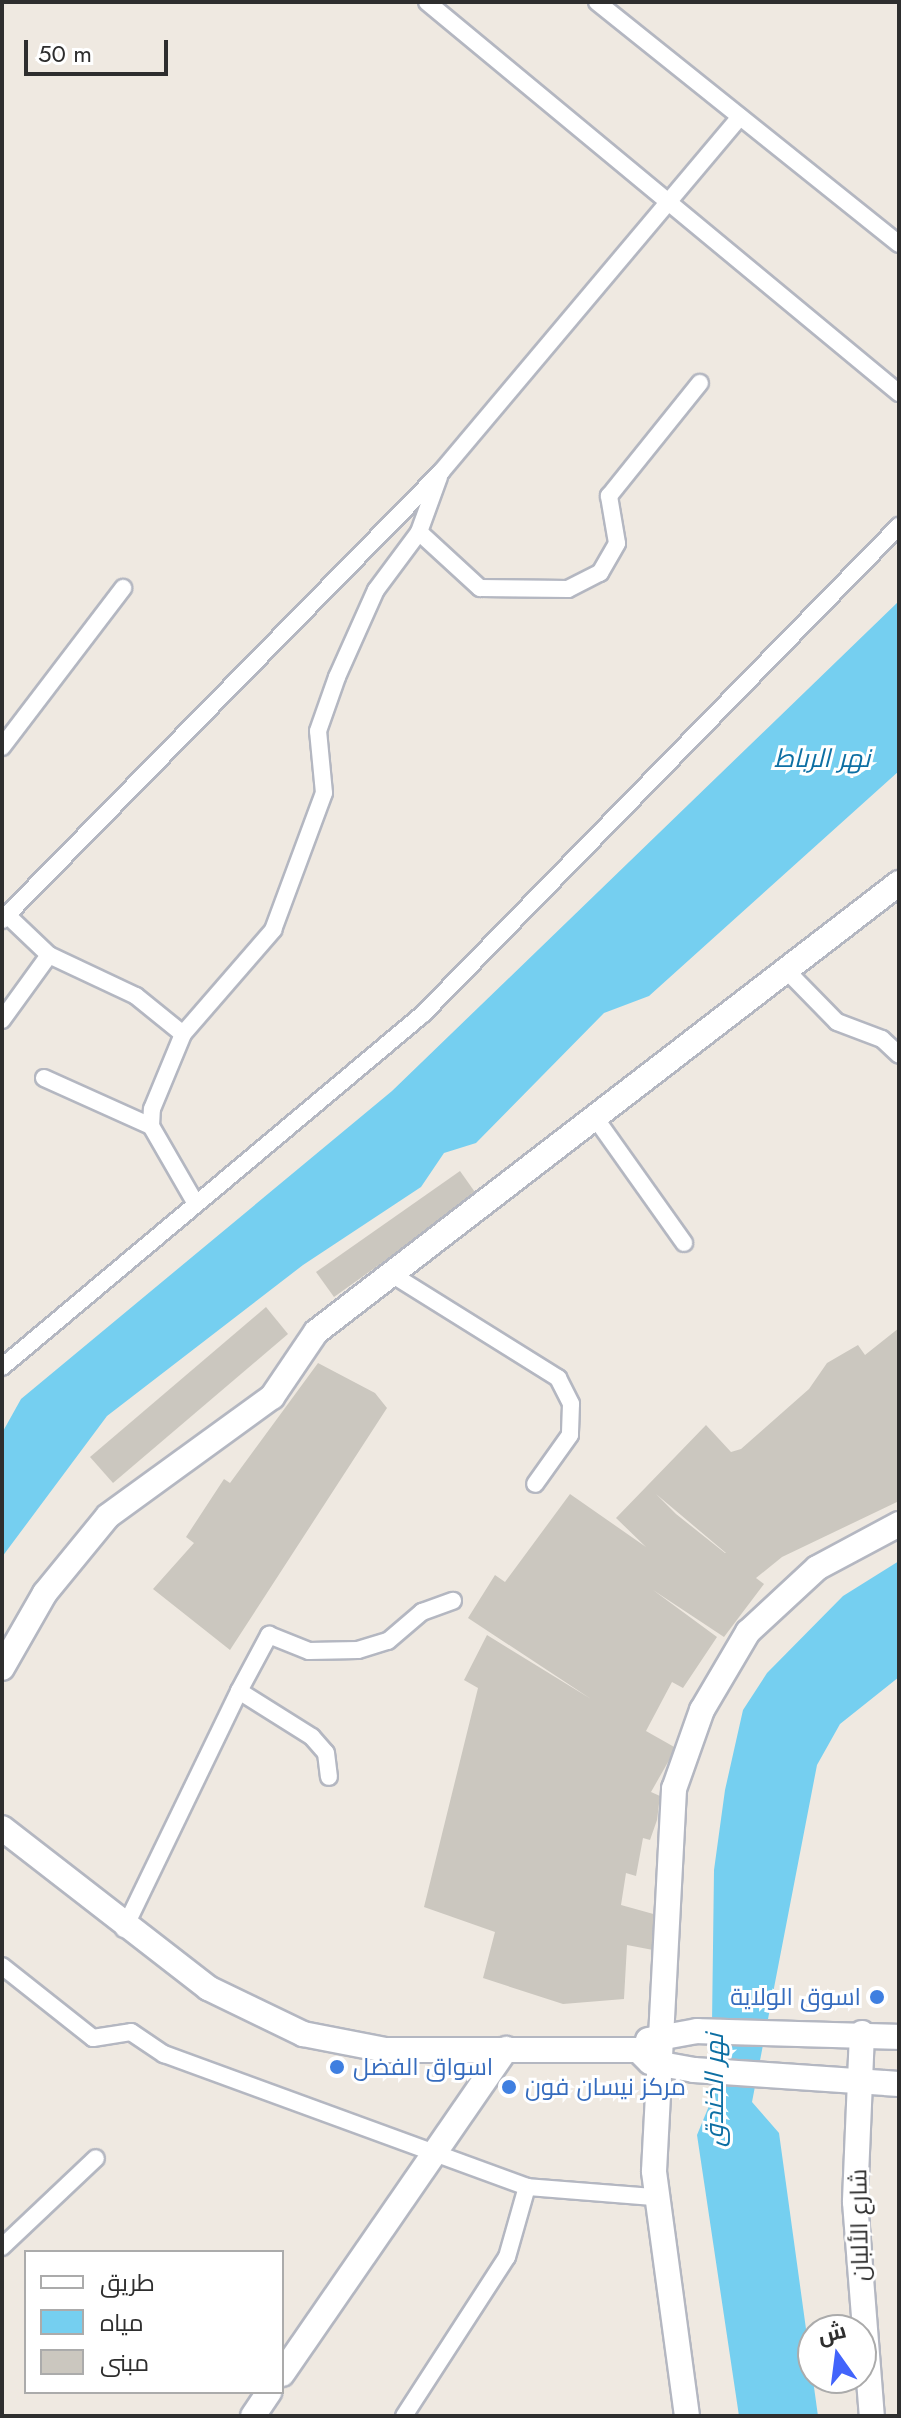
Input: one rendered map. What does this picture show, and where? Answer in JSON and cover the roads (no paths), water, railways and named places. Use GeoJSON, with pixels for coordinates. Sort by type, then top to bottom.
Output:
{"type":"FeatureCollection","features":[{"type":"Feature","properties":{"kind":"street"},"geometry":{"type":"LineString","coordinates":[[427,2],[669,198],[899,393]]}},
{"type":"Feature","properties":{"kind":"street"},"geometry":{"type":"LineString","coordinates":[[597,2],[899,244]]}},
{"type":"Feature","properties":{"kind":"street"},"geometry":{"type":"LineString","coordinates":[[183,1034],[136,996],[49,955],[4,918],[441,472],[740,117]]}},
{"type":"Feature","properties":{"kind":"street"},"geometry":{"type":"LineString","coordinates":[[419,532],[480,588],[568,589],[600,573],[617,543],[609,496],[700,383]]}},
{"type":"Feature","properties":{"kind":"street"},"geometry":{"type":"LineString","coordinates":[[151,1126],[183,1034],[273,930],[324,793],[318,731],[332,691],[376,590],[419,532],[441,472]]}},
{"type":"Feature","properties":{"kind":"street"},"geometry":{"type":"LineString","coordinates":[[2,1367],[423,1014],[899,526]]}},
{"type":"Feature","properties":{"kind":"street"},"geometry":{"type":"LineString","coordinates":[[2,747],[123,588]]}},
{"type":"Feature","properties":{"kind":"street"},"geometry":{"type":"LineString","coordinates":[[2,1668],[45,1593],[108,1516],[272,1397],[316,1332],[899,883]]}},
{"type":"Feature","properties":{"kind":"street"},"geometry":{"type":"LineString","coordinates":[[2,1020],[49,955]]}},
{"type":"Feature","properties":{"kind":"street"},"geometry":{"type":"LineString","coordinates":[[787,971],[837,1022],[882,1039],[899,1055]]}},
{"type":"Feature","properties":{"kind":"street"},"geometry":{"type":"LineString","coordinates":[[44,1078],[151,1126],[196,1204]]}},
{"type":"Feature","properties":{"kind":"street"},"geometry":{"type":"LineString","coordinates":[[596,1119],[684,1243]]}},
{"type":"Feature","properties":{"kind":"street"},"geometry":{"type":"LineString","coordinates":[[393,1275],[558,1378],[571,1404],[570,1435],[535,1484]]}},
{"type":"Feature","properties":{"kind":"street"},"geometry":{"type":"LineString","coordinates":[[687,2416],[655,2197],[658,2064],[674,1789],[702,1710],[728,1659],[767,1613],[817,1568],[899,1524]]}},
{"type":"Feature","properties":{"kind":"street"},"geometry":{"type":"LineString","coordinates":[[124,1929],[269,1635],[309,1651],[358,1650],[388,1641],[422,1612],[453,1601]]}},
{"type":"Feature","properties":{"kind":"street"},"geometry":{"type":"LineString","coordinates":[[239,1691],[312,1737],[326,1753],[329,1777]]}},
{"type":"Feature","properties":{"kind":"street"},"geometry":{"type":"LineString","coordinates":[[2,1828],[124,1929],[208,1988],[303,2034],[385,2050],[638,2050],[658,2064],[694,2070],[899,2084]]}},
{"type":"Feature","properties":{"kind":"street"},"geometry":{"type":"LineString","coordinates":[[2,1966],[93,2038],[131,2032],[164,2054],[432,2157],[527,2187],[655,2197]]}},
{"type":"Feature","properties":{"kind":"street"},"geometry":{"type":"LineString","coordinates":[[638,2050],[660,2035],[697,2031],[862,2033],[899,2037]]}},
{"type":"Feature","properties":{"kind":"street","name":"شارع الألبان"},"geometry":{"type":"LineString","coordinates":[[862,2033],[855,2202],[872,2416]]}},
{"type":"Feature","properties":{"kind":"street"},"geometry":{"type":"LineString","coordinates":[[284,2371],[506,2049]]}},
{"type":"Feature","properties":{"kind":"street"},"geometry":{"type":"LineString","coordinates":[[5,2238],[96,2158]]}},
{"type":"Feature","properties":{"kind":"street"},"geometry":{"type":"LineString","coordinates":[[404,2416],[507,2257],[527,2187]]}},
{"type":"Feature","properties":{"kind":"street"},"geometry":{"type":"LineString","coordinates":[[253,2416],[268,2394]]}},
{"type":"Feature","properties":{"kind":"water","name":"نهر الرباط"},"geometry":{"type":"Polygon","coordinates":[[[899,601],[899,771],[649,996],[604,1013],[476,1143],[444,1153],[421,1187],[303,1265],[107,1416],[2,1557],[2,1433],[21,1399],[392,1091],[899,601]]]}},
{"type":"Feature","properties":{"kind":"water","name":"نهر الخندق"},"geometry":{"type":"Polygon","coordinates":[[[899,1561],[899,1677],[840,1724],[817,1765],[752,2102],[779,2133],[804,2314],[797,2314],[797,2394],[815,2394],[818,2416],[739,2416],[697,2135],[711,2101],[714,1870],[725,1790],[743,1710],[767,1673],[843,1596],[899,1561]]]}},
{"type":"Feature","properties":{"kind":"place","name":"اسوق الولاية"},"geometry":{"type":"Point","coordinates":[877,1997]}},
{"type":"Feature","properties":{"kind":"place","name":"اسواق الفضل"},"geometry":{"type":"Point","coordinates":[337,2067]}},
{"type":"Feature","properties":{"kind":"place","name":"مركز نيسان فون"},"geometry":{"type":"Point","coordinates":[509,2087]}}]}
